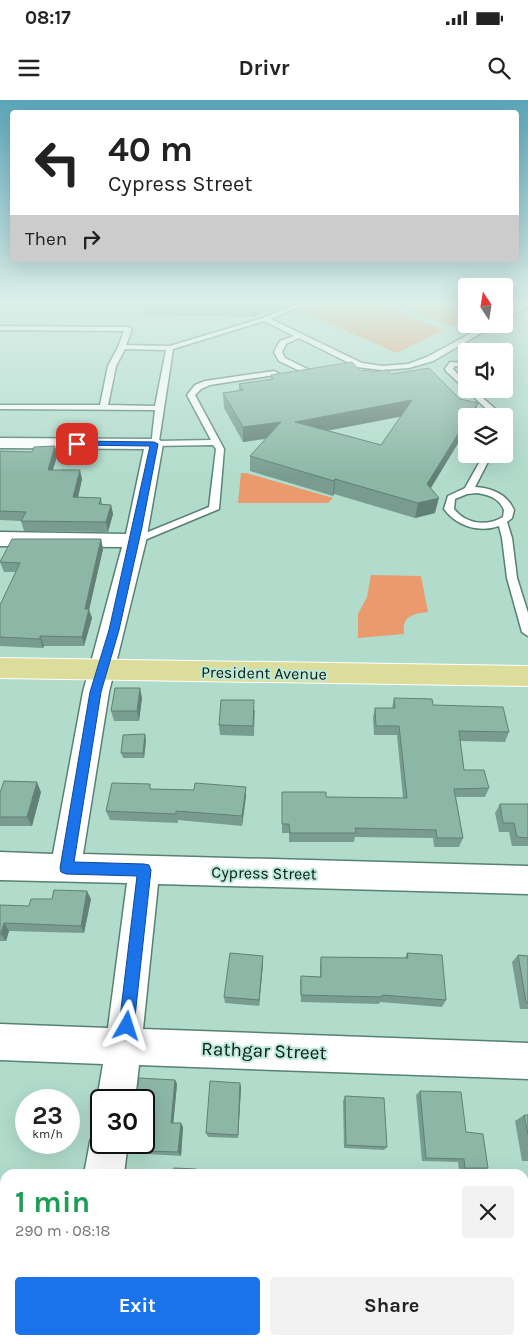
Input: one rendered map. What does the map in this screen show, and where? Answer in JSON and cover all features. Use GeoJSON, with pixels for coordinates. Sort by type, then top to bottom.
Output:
{"type":"FeatureCollection","features":[{"type":"Feature","properties":{"kind":"main road","name":"President Avenue"},"geometry":{"type":"LineString","coordinates":[[0,668],[528,676]]}},
{"type":"Feature","properties":{"kind":"street"},"geometry":{"type":"LineString","coordinates":[[0,443],[154,444],[135,541],[96,692],[66,868]]}},
{"type":"Feature","properties":{"kind":"street"},"geometry":{"type":"LineString","coordinates":[[0,539],[135,541]]}},
{"type":"Feature","properties":{"kind":"street","name":"Cypress Street"},"geometry":{"type":"LineString","coordinates":[[0,866],[528,880]]}},
{"type":"Feature","properties":{"kind":"street"},"geometry":{"type":"LineString","coordinates":[[118,1089],[144,870]]}},
{"type":"Feature","properties":{"kind":"street","name":"Rathgar Street"},"geometry":{"type":"LineString","coordinates":[[0,1042],[528,1061]]}},
{"type":"Feature","properties":{"kind":"street"},"geometry":{"type":"LineString","coordinates":[[105,1169],[107,1154]]}},
{"type":"Feature","properties":{"kind":"lane"},"geometry":{"type":"LineString","coordinates":[[103,408],[112,366],[115,360]]}},
{"type":"Feature","properties":{"kind":"lane"},"geometry":{"type":"LineString","coordinates":[[168,360],[154,444],[216,442]]}},
{"type":"Feature","properties":{"kind":"lane"},"geometry":{"type":"LineString","coordinates":[[284,360],[317,378]]}},
{"type":"Feature","properties":{"kind":"lane"},"geometry":{"type":"LineString","coordinates":[[350,360],[360,365],[382,368],[409,366],[427,360]]}},
{"type":"Feature","properties":{"kind":"lane"},"geometry":{"type":"LineString","coordinates":[[458,364],[453,364],[449,369],[458,378]]}},
{"type":"Feature","properties":{"kind":"lane"},"geometry":{"type":"LineString","coordinates":[[135,541],[214,509],[220,449],[191,395],[198,387],[208,383],[274,373]]}},
{"type":"Feature","properties":{"kind":"lane"},"geometry":{"type":"LineString","coordinates":[[479,398],[490,408]]}},
{"type":"Feature","properties":{"kind":"lane"},"geometry":{"type":"LineString","coordinates":[[483,398],[485,403]]}},
{"type":"Feature","properties":{"kind":"lane"},"geometry":{"type":"LineString","coordinates":[[0,407],[159,408]]}},
{"type":"Feature","properties":{"kind":"lane"},"geometry":{"type":"LineString","coordinates":[[469,490],[483,463]]}},
{"type":"Feature","properties":{"kind":"lane"},"geometry":{"type":"LineString","coordinates":[[469,490],[490,493],[505,502],[508,514],[502,521],[493,525],[480,526],[466,523],[455,517],[449,509],[449,501],[454,495],[469,490]]}},
{"type":"Feature","properties":{"kind":"lane"},"geometry":{"type":"LineString","coordinates":[[502,521],[507,538],[512,578],[528,632]]}},
{"type":"Feature","properties":{"kind":"shaded area"},"geometry":{"type":"Polygon","coordinates":[[[241,473],[333,498],[328,503],[238,503],[241,473]]]}},
{"type":"Feature","properties":{"kind":"shaded area"},"geometry":{"type":"Polygon","coordinates":[[[371,575],[421,576],[428,612],[409,617],[405,623],[404,634],[358,638],[358,614],[367,597],[371,575]]]}},
{"type":"Feature","properties":{"kind":"building"},"geometry":{"type":"Polygon","coordinates":[[[352,362],[360,371],[387,370],[391,374],[429,368],[458,398],[478,403],[475,408],[458,408],[458,434],[427,484],[439,498],[418,503],[250,456],[281,422],[243,427],[223,393],[243,390],[239,384],[273,379],[271,375],[352,362]],[[412,400],[295,422],[381,445],[412,400]]]}},
{"type":"Feature","properties":{"kind":"building"},"geometry":{"type":"Polygon","coordinates":[[[55,446],[48,470],[80,470],[73,497],[101,498],[99,504],[111,505],[106,522],[21,521],[26,512],[0,511],[0,451],[32,452],[34,447],[55,446]]]}},
{"type":"Feature","properties":{"kind":"building"},"geometry":{"type":"Polygon","coordinates":[[[12,539],[101,539],[85,609],[89,609],[82,637],[40,636],[40,639],[0,637],[0,605],[20,563],[0,562],[12,539]]]}},
{"type":"Feature","properties":{"kind":"building"},"geometry":{"type":"Polygon","coordinates":[[[115,688],[140,688],[137,711],[111,711],[115,688]]]}},
{"type":"Feature","properties":{"kind":"building"},"geometry":{"type":"Polygon","coordinates":[[[394,698],[432,699],[433,705],[503,707],[509,732],[459,731],[464,770],[484,770],[489,788],[454,789],[463,838],[437,838],[436,830],[355,828],[356,833],[290,833],[289,824],[282,824],[282,792],[326,792],[326,797],[407,798],[399,726],[376,726],[375,708],[395,708],[394,698]]]}},
{"type":"Feature","properties":{"kind":"building"},"geometry":{"type":"Polygon","coordinates":[[[221,700],[254,700],[253,726],[219,725],[221,700]]]}},
{"type":"Feature","properties":{"kind":"building"},"geometry":{"type":"Polygon","coordinates":[[[145,734],[143,753],[121,753],[123,735],[145,734]]]}},
{"type":"Feature","properties":{"kind":"building"},"geometry":{"type":"Polygon","coordinates":[[[4,781],[37,782],[27,817],[0,817],[0,793],[4,781]]]}},
{"type":"Feature","properties":{"kind":"building"},"geometry":{"type":"Polygon","coordinates":[[[112,783],[150,784],[150,789],[194,790],[195,783],[246,787],[242,816],[176,811],[176,814],[106,811],[112,783]]]}},
{"type":"Feature","properties":{"kind":"building"},"geometry":{"type":"Polygon","coordinates":[[[500,804],[528,804],[528,838],[517,837],[514,823],[503,823],[500,804]]]}},
{"type":"Feature","properties":{"kind":"building"},"geometry":{"type":"Polygon","coordinates":[[[54,890],[87,891],[81,926],[4,923],[0,934],[0,905],[29,906],[31,899],[52,899],[54,890]]]}},
{"type":"Feature","properties":{"kind":"building"},"geometry":{"type":"Polygon","coordinates":[[[230,953],[263,956],[259,1000],[224,997],[230,953]]]}},
{"type":"Feature","properties":{"kind":"building"},"geometry":{"type":"Polygon","coordinates":[[[407,953],[442,955],[446,1000],[382,995],[382,997],[301,995],[301,976],[321,977],[321,957],[408,958],[407,953]]]}},
{"type":"Feature","properties":{"kind":"building"},"geometry":{"type":"Polygon","coordinates":[[[518,955],[528,956],[528,1003],[526,1002],[518,955]]]}},
{"type":"Feature","properties":{"kind":"building"},"geometry":{"type":"Polygon","coordinates":[[[139,1078],[175,1080],[171,1123],[181,1123],[178,1152],[155,1151],[155,1089],[138,1089],[139,1078]]]}},
{"type":"Feature","properties":{"kind":"building"},"geometry":{"type":"Polygon","coordinates":[[[210,1081],[240,1083],[238,1135],[206,1133],[210,1081]]]}},
{"type":"Feature","properties":{"kind":"building"},"geometry":{"type":"Polygon","coordinates":[[[420,1091],[461,1092],[466,1132],[483,1134],[488,1168],[465,1168],[464,1159],[426,1158],[420,1091]]]}},
{"type":"Feature","properties":{"kind":"building"},"geometry":{"type":"Polygon","coordinates":[[[345,1096],[384,1098],[387,1147],[346,1145],[345,1096]]]}},
{"type":"Feature","properties":{"kind":"building"},"geometry":{"type":"Polygon","coordinates":[[[524,1115],[528,1115],[528,1135],[524,1115]]]}},
{"type":"Feature","properties":{"kind":"route"},"geometry":{"type":"LineString","coordinates":[[77,444],[154,444],[138,527],[114,630],[96,692],[66,868],[144,870],[127,1026]]}}]}
